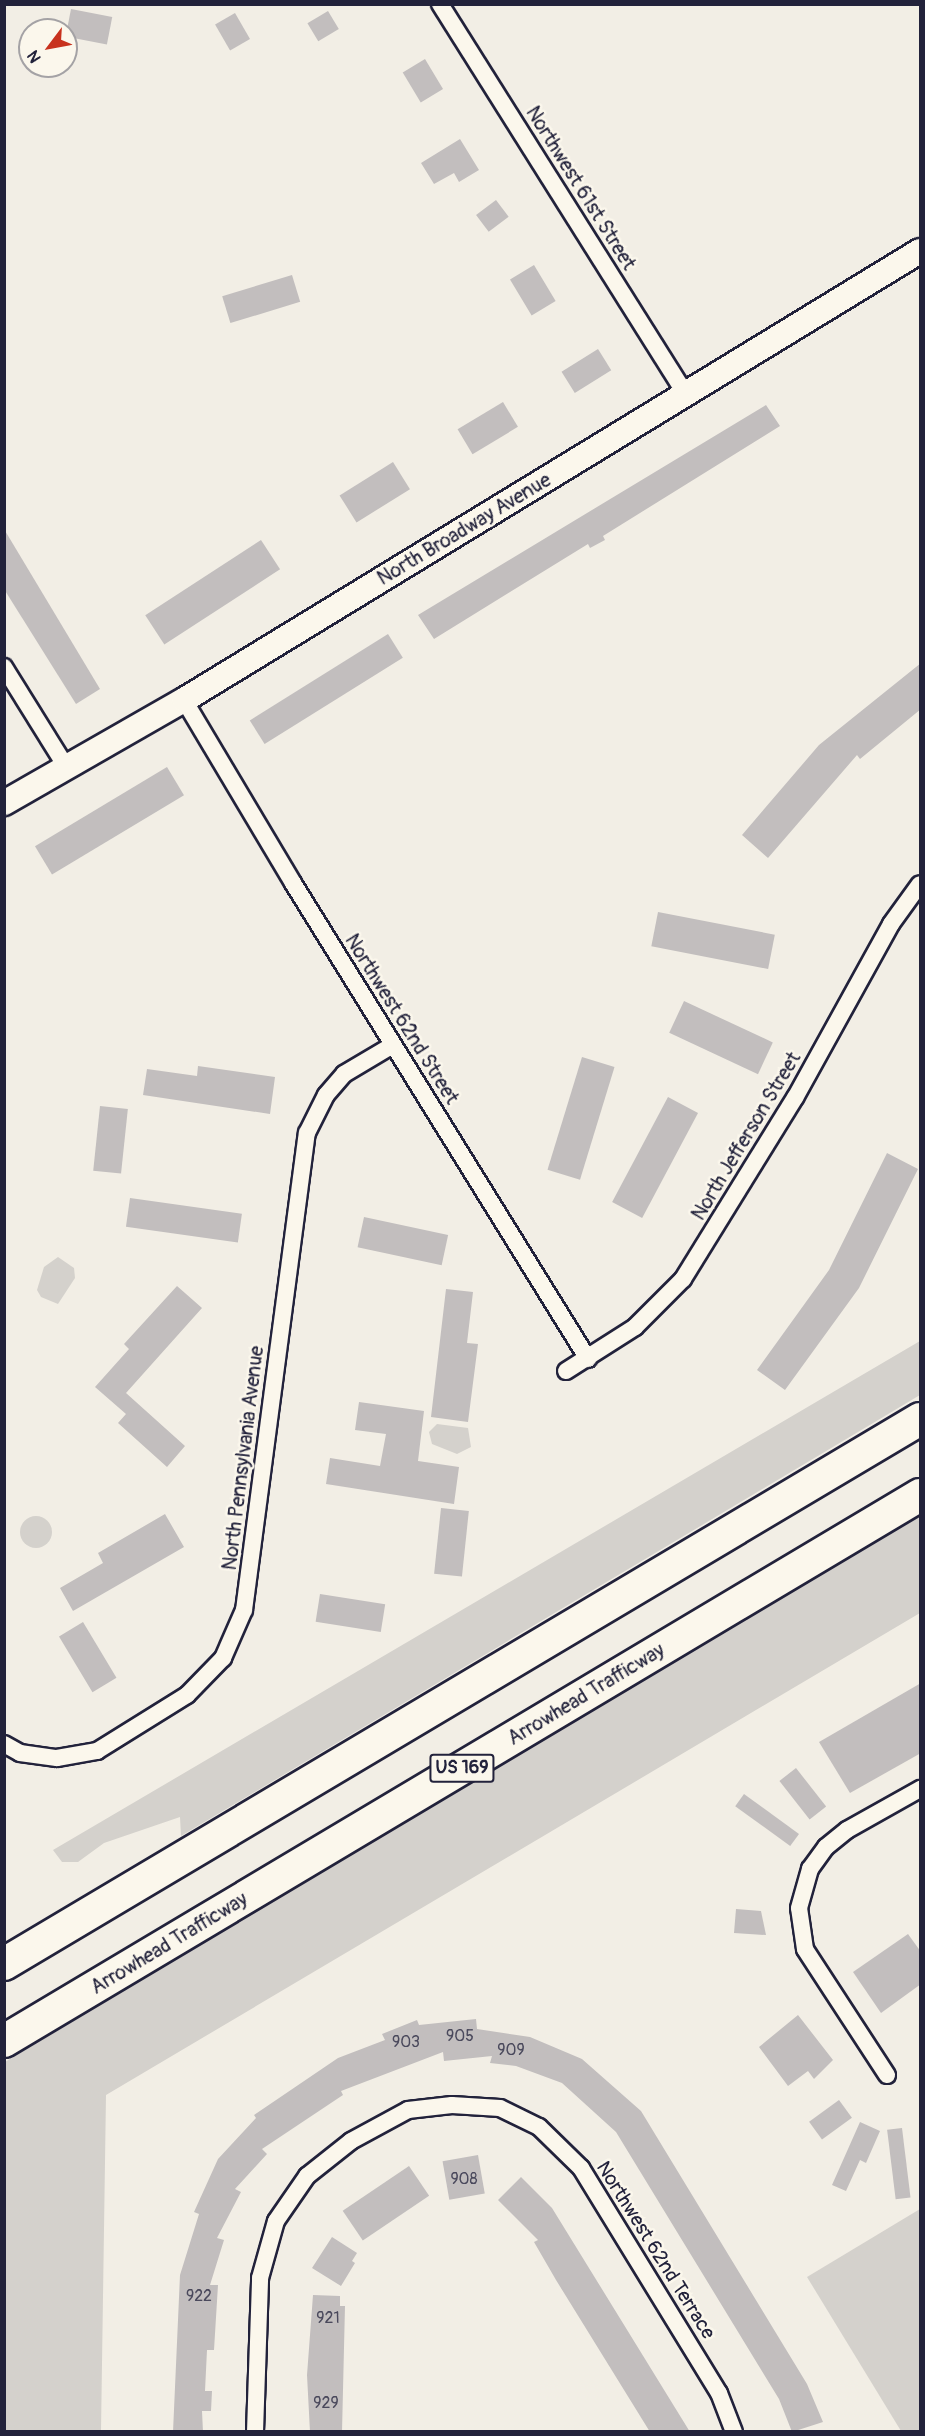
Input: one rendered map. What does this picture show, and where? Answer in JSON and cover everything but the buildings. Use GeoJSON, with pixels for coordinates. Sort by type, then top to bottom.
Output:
{"type":"FeatureCollection","features":[{"type":"Feature","properties":{"kind":"highway"},"geometry":{"type":"LineString","coordinates":[[4,1964],[921,1419]]}},
{"type":"Feature","properties":{"kind":"highway","name":"Arrowhead Trafficway"},"geometry":{"type":"LineString","coordinates":[[4,2041],[921,1495]]}},
{"type":"Feature","properties":{"kind":"street","name":"Northwest 61st Street"},"geometry":{"type":"LineString","coordinates":[[440,4],[686,394]]}},
{"type":"Feature","properties":{"kind":"street","name":"North Broadway Avenue"},"geometry":{"type":"LineString","coordinates":[[4,803],[65,765],[184,700],[921,251]]}},
{"type":"Feature","properties":{"kind":"street"},"geometry":{"type":"LineString","coordinates":[[4,667],[65,765]]}},
{"type":"Feature","properties":{"kind":"street","name":"Northwest 62nd Street"},"geometry":{"type":"LineString","coordinates":[[184,700],[393,1045],[588,1359]]}},
{"type":"Feature","properties":{"kind":"street","name":"North Jefferson Street"},"geometry":{"type":"LineString","coordinates":[[567,1371],[635,1327],[660,1304],[703,1251],[795,1098],[891,924],[921,884]]}},
{"type":"Feature","properties":{"kind":"street","name":"North Pennsylvania Avenue"},"geometry":{"type":"LineString","coordinates":[[4,1744],[20,1753],[57,1758],[97,1751],[188,1695],[224,1658],[244,1610],[307,1133],[326,1095],[344,1074],[393,1045]]}},
{"type":"Feature","properties":{"kind":"street"},"geometry":{"type":"LineString","coordinates":[[887,2075],[805,1949],[799,1908],[810,1869],[826,1847],[847,1830],[921,1789]]}},
{"type":"Feature","properties":{"kind":"street","name":"Northwest 62nd Terrace"},"geometry":{"type":"LineString","coordinates":[[255,2432],[260,2278],[276,2221],[307,2176],[351,2141],[408,2110],[452,2105],[500,2108],[538,2127],[581,2168],[719,2393],[734,2432]]}},
{"type":"Feature","properties":{"kind":"shaded area"},"geometry":{"type":"Polygon","coordinates":[[[58,1257],[74,1268],[75,1278],[58,1304],[41,1297],[37,1290],[44,1267],[58,1257]]]}},
{"type":"Feature","properties":{"kind":"shaded area"},"geometry":{"type":"Polygon","coordinates":[[[920,1341],[920,1395],[181,1836],[180,1817],[104,1843],[78,1862],[62,1862],[53,1850],[920,1341]]]}},
{"type":"Feature","properties":{"kind":"shaded area"},"geometry":{"type":"Polygon","coordinates":[[[437,1424],[468,1428],[471,1447],[457,1454],[432,1444],[429,1432],[437,1424]]]}},
{"type":"Feature","properties":{"kind":"shaded area"},"geometry":{"type":"Polygon","coordinates":[[[920,1512],[920,1613],[106,2095],[101,2431],[5,2432],[5,2062],[920,1512]]]}},
{"type":"Feature","properties":{"kind":"shaded area"},"geometry":{"type":"Polygon","coordinates":[[[36,1516],[47,1521],[52,1532],[47,1543],[36,1548],[25,1543],[20,1532],[25,1521],[36,1516]]]}},
{"type":"Feature","properties":{"kind":"shaded area"},"geometry":{"type":"Polygon","coordinates":[[[920,2209],[920,2431],[901,2431],[807,2277],[920,2209]]]}}]}
